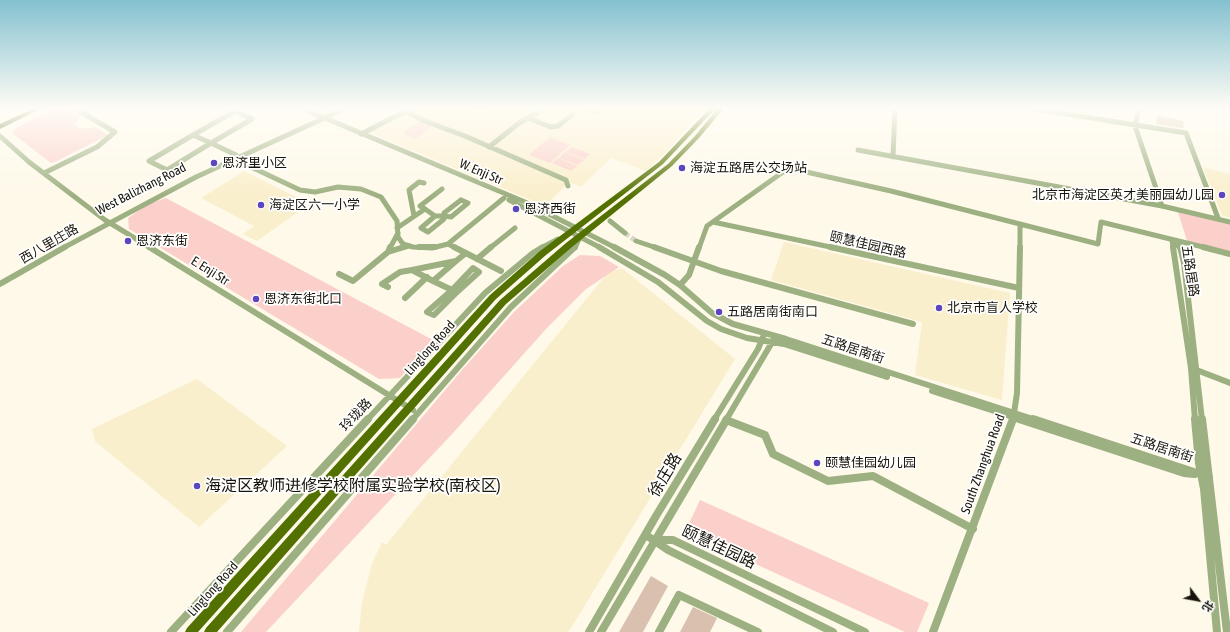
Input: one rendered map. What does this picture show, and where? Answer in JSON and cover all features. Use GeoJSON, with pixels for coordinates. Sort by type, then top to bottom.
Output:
{"type":"FeatureCollection","features":[{"type":"Feature","properties":{"kind":"main road","name":"Linglong Road"},"geometry":{"type":"LineString","coordinates":[[191,632],[394,399],[493,297],[574,229],[661,163],[685,137]]}},
{"type":"Feature","properties":{"kind":"main road","name":"Linglong Road"},"geometry":{"type":"LineString","coordinates":[[210,632],[413,410],[503,302],[583,233],[670,164],[697,137]]}},
{"type":"Feature","properties":{"kind":"street","name":"E. Enji Str"},"geometry":{"type":"LineString","coordinates":[[2,137],[44,174],[107,221],[413,410]]}},
{"type":"Feature","properties":{"kind":"street"},"geometry":{"type":"LineString","coordinates":[[44,174],[97,147],[108,137]]}},
{"type":"Feature","properties":{"kind":"street"},"geometry":{"type":"LineString","coordinates":[[190,137],[149,161],[166,170],[221,137]]}},
{"type":"Feature","properties":{"kind":"street"},"geometry":{"type":"LineString","coordinates":[[196,137],[300,190],[315,192],[338,188],[361,189],[382,197],[394,216],[398,230],[398,237],[403,244],[409,246],[432,248],[448,244],[504,198]]}},
{"type":"Feature","properties":{"kind":"street","name":"West Balizhang Road"},"geometry":{"type":"LineString","coordinates":[[0,280],[107,221],[277,137]]}},
{"type":"Feature","properties":{"kind":"street","name":"W. Enji Str"},"geometry":{"type":"LineString","coordinates":[[369,137],[525,202],[574,229]]}},
{"type":"Feature","properties":{"kind":"street","name":"W. Enji Str"},"geometry":{"type":"LineString","coordinates":[[369,137],[583,233]]}},
{"type":"Feature","properties":{"kind":"street"},"geometry":{"type":"LineString","coordinates":[[465,137],[566,180],[568,186]]}},
{"type":"Feature","properties":{"kind":"street"},"geometry":{"type":"LineString","coordinates":[[489,147],[501,137]]}},
{"type":"Feature","properties":{"kind":"street"},"geometry":{"type":"LineString","coordinates":[[893,157],[894,137]]}},
{"type":"Feature","properties":{"kind":"street"},"geometry":{"type":"LineString","coordinates":[[1139,137],[1162,206]]}},
{"type":"Feature","properties":{"kind":"street"},"geometry":{"type":"LineString","coordinates":[[1188,137],[1218,218]]}},
{"type":"Feature","properties":{"kind":"street"},"geometry":{"type":"LineString","coordinates":[[858,150],[1162,206],[1230,222]]}},
{"type":"Feature","properties":{"kind":"street"},"geometry":{"type":"LineString","coordinates":[[680,285],[689,274],[707,226],[783,172],[793,169],[891,191],[1098,244],[1101,222],[1230,254]]}},
{"type":"Feature","properties":{"kind":"street"},"geometry":{"type":"LineString","coordinates":[[414,216],[409,190],[419,182],[424,183]]}},
{"type":"Feature","properties":{"kind":"street"},"geometry":{"type":"LineString","coordinates":[[435,216],[421,228],[428,232],[444,219],[444,216],[435,216],[420,206],[442,189]]}},
{"type":"Feature","properties":{"kind":"street"},"geometry":{"type":"LineString","coordinates":[[388,252],[398,230],[414,216],[425,209]]}},
{"type":"Feature","properties":{"kind":"street","name":"西八里庄路"},"geometry":{"type":"LineString","coordinates":[[0,284],[107,221]]}},
{"type":"Feature","properties":{"kind":"street"},"geometry":{"type":"LineString","coordinates":[[610,222],[625,233]]}},
{"type":"Feature","properties":{"kind":"street","name":"颐慧佳园西路"},"geometry":{"type":"LineString","coordinates":[[713,222],[1019,288]]}},
{"type":"Feature","properties":{"kind":"street","name":"South Zhanghua Road"},"geometry":{"type":"LineString","coordinates":[[933,632],[1014,418],[1017,393],[1020,225]]}},
{"type":"Feature","properties":{"kind":"street"},"geometry":{"type":"LineString","coordinates":[[477,259],[515,228]]}},
{"type":"Feature","properties":{"kind":"street","name":"五路居南街"},"geometry":{"type":"LineString","coordinates":[[583,233],[634,257],[680,285],[720,319],[763,337],[774,339],[1205,475]]}},
{"type":"Feature","properties":{"kind":"street","name":"五路居南街"},"geometry":{"type":"LineString","coordinates":[[583,233],[664,286],[713,325],[747,338],[763,337]]}},
{"type":"Feature","properties":{"kind":"street","name":"五路居路"},"geometry":{"type":"LineString","coordinates":[[1172,240],[1194,369],[1205,475],[1217,632]]}},
{"type":"Feature","properties":{"kind":"street"},"geometry":{"type":"LineString","coordinates":[[636,242],[721,271],[913,324]]}},
{"type":"Feature","properties":{"kind":"street"},"geometry":{"type":"LineString","coordinates":[[448,244],[501,271]]}},
{"type":"Feature","properties":{"kind":"street"},"geometry":{"type":"LineString","coordinates":[[339,274],[353,281],[388,252],[409,246]]}},
{"type":"Feature","properties":{"kind":"street"},"geometry":{"type":"LineString","coordinates":[[433,281],[466,253]]}},
{"type":"Feature","properties":{"kind":"street"},"geometry":{"type":"LineString","coordinates":[[388,287],[382,284],[400,272],[456,261]]}},
{"type":"Feature","properties":{"kind":"street"},"geometry":{"type":"LineString","coordinates":[[412,270],[454,291]]}},
{"type":"Feature","properties":{"kind":"street"},"geometry":{"type":"LineString","coordinates":[[405,298],[427,278]]}},
{"type":"Feature","properties":{"kind":"street","name":"徐庄路"},"geometry":{"type":"LineString","coordinates":[[589,632],[763,337]]}},
{"type":"Feature","properties":{"kind":"street","name":"五路居南街"},"geometry":{"type":"LineString","coordinates":[[774,339],[784,344],[1184,473],[1205,475]]}},
{"type":"Feature","properties":{"kind":"street","name":"徐庄路"},"geometry":{"type":"LineString","coordinates":[[601,632],[774,339]]}},
{"type":"Feature","properties":{"kind":"street"},"geometry":{"type":"LineString","coordinates":[[1194,369],[1230,383]]}},
{"type":"Feature","properties":{"kind":"street","name":"玲珑路"},"geometry":{"type":"LineString","coordinates":[[171,632],[394,399]]}},
{"type":"Feature","properties":{"kind":"street"},"geometry":{"type":"LineString","coordinates":[[227,632],[413,410]]}},
{"type":"Feature","properties":{"kind":"street"},"geometry":{"type":"LineString","coordinates":[[726,420],[765,434],[773,454],[828,481],[873,476],[973,529]]}},
{"type":"Feature","properties":{"kind":"street","name":"五路居路"},"geometry":{"type":"LineString","coordinates":[[1205,475],[1226,593],[1227,632]]}},
{"type":"Feature","properties":{"kind":"street"},"geometry":{"type":"LineString","coordinates":[[646,535],[655,540]]}},
{"type":"Feature","properties":{"kind":"street","name":"颐慧佳园路"},"geometry":{"type":"LineString","coordinates":[[655,540],[668,550],[833,632]]}},
{"type":"Feature","properties":{"kind":"street","name":"颐慧佳园路"},"geometry":{"type":"LineString","coordinates":[[655,540],[673,540],[865,632]]}},
{"type":"Feature","properties":{"kind":"street"},"geometry":{"type":"LineString","coordinates":[[1213,588],[1226,593]]}},
{"type":"Feature","properties":{"kind":"street"},"geometry":{"type":"LineString","coordinates":[[659,632],[679,595],[758,632]]}},
{"type":"Feature","properties":{"kind":"shaded area"},"geometry":{"type":"Polygon","coordinates":[[[18,137],[103,137],[55,162],[51,163],[18,137]]]}},
{"type":"Feature","properties":{"kind":"shaded area"},"geometry":{"type":"Polygon","coordinates":[[[382,137],[679,137],[646,171],[611,158],[581,187],[569,182],[545,206],[382,137]]]}},
{"type":"Feature","properties":{"kind":"shaded area"},"geometry":{"type":"Polygon","coordinates":[[[549,137],[570,145],[550,163],[529,155],[549,137]]]}},
{"type":"Feature","properties":{"kind":"shaded area"},"geometry":{"type":"Polygon","coordinates":[[[572,147],[590,154],[585,159],[566,152],[572,147]]]}},
{"type":"Feature","properties":{"kind":"shaded area"},"geometry":{"type":"Polygon","coordinates":[[[565,152],[584,160],[578,165],[559,158],[565,152]]]}},
{"type":"Feature","properties":{"kind":"shaded area"},"geometry":{"type":"Polygon","coordinates":[[[558,158],[577,166],[571,171],[552,163],[558,158]]]}},
{"type":"Feature","properties":{"kind":"shaded area","name":"北京市海淀区英才美丽园幼儿园"},"geometry":{"type":"Polygon","coordinates":[[[1203,167],[1230,174],[1230,218],[1222,215],[1203,167]]]}},
{"type":"Feature","properties":{"kind":"shaded area","name":"海淀区六一小学"},"geometry":{"type":"Polygon","coordinates":[[[244,171],[306,202],[305,207],[257,241],[243,234],[254,226],[201,198],[244,171]]]}},
{"type":"Feature","properties":{"kind":"shaded area"},"geometry":{"type":"Polygon","coordinates":[[[166,198],[433,340],[400,378],[379,379],[129,229],[128,218],[148,204],[166,198]]]}},
{"type":"Feature","properties":{"kind":"shaded area"},"geometry":{"type":"Polygon","coordinates":[[[1178,212],[1230,224],[1230,252],[1187,241],[1178,212]]]}},
{"type":"Feature","properties":{"kind":"shaded area","name":"北京市盲人学校"},"geometry":{"type":"Polygon","coordinates":[[[784,242],[1010,293],[1002,400],[915,375],[922,322],[771,280],[784,242]]]}},
{"type":"Feature","properties":{"kind":"shaded area"},"geometry":{"type":"Polygon","coordinates":[[[580,255],[600,256],[619,267],[586,289],[546,329],[453,433],[266,632],[241,632],[462,370],[514,312],[563,266],[580,255]]]}},
{"type":"Feature","properties":{"kind":"shaded area"},"geometry":{"type":"Polygon","coordinates":[[[623,269],[735,359],[571,628],[568,632],[359,632],[362,602],[372,564],[382,542],[386,545],[610,270],[623,269]]]}},
{"type":"Feature","properties":{"kind":"shaded area","name":"海淀区教师进修学校附属实验学校(南校区)"},"geometry":{"type":"Polygon","coordinates":[[[197,379],[287,446],[199,527],[95,441],[92,429],[197,379]]]}},
{"type":"Feature","properties":{"kind":"shaded area"},"geometry":{"type":"Polygon","coordinates":[[[700,500],[929,603],[917,632],[905,632],[685,532],[700,500]]]}},
{"type":"Feature","properties":{"kind":"building"},"geometry":{"type":"Polygon","coordinates":[[[651,576],[668,586],[643,632],[619,632],[651,576]]]}},
{"type":"Feature","properties":{"kind":"building"},"geometry":{"type":"Polygon","coordinates":[[[693,607],[717,618],[710,632],[680,632],[693,607]]]}},
{"type":"Feature","properties":{"kind":"tunnel"},"geometry":{"type":"LineString","coordinates":[[625,233],[636,241]]}},
{"type":"Feature","properties":{"kind":"place","name":"恩济里小区"},"geometry":{"type":"Point","coordinates":[214,163]}},
{"type":"Feature","properties":{"kind":"place","name":"海淀五路居公交场站"},"geometry":{"type":"Point","coordinates":[682,168]}},
{"type":"Feature","properties":{"kind":"place","name":"北京市海淀区英才美丽园幼儿园"},"geometry":{"type":"Point","coordinates":[1222,195]}},
{"type":"Feature","properties":{"kind":"place","name":"海淀区六一小学"},"geometry":{"type":"Point","coordinates":[261,205]}},
{"type":"Feature","properties":{"kind":"place","name":"恩济西街"},"geometry":{"type":"Point","coordinates":[516,209]}},
{"type":"Feature","properties":{"kind":"place","name":"恩济东街"},"geometry":{"type":"Point","coordinates":[128,241]}},
{"type":"Feature","properties":{"kind":"place","name":"恩济东街北口"},"geometry":{"type":"Point","coordinates":[256,299]}},
{"type":"Feature","properties":{"kind":"place","name":"北京市盲人学校"},"geometry":{"type":"Point","coordinates":[939,308]}},
{"type":"Feature","properties":{"kind":"place","name":"五路居南街南口"},"geometry":{"type":"Point","coordinates":[719,312]}},
{"type":"Feature","properties":{"kind":"place","name":"颐慧佳园幼儿园"},"geometry":{"type":"Point","coordinates":[817,463]}},
{"type":"Feature","properties":{"kind":"place","name":"海淀区教师进修学校附属实验学校(南校区)"},"geometry":{"type":"Point","coordinates":[197,486]}}]}
